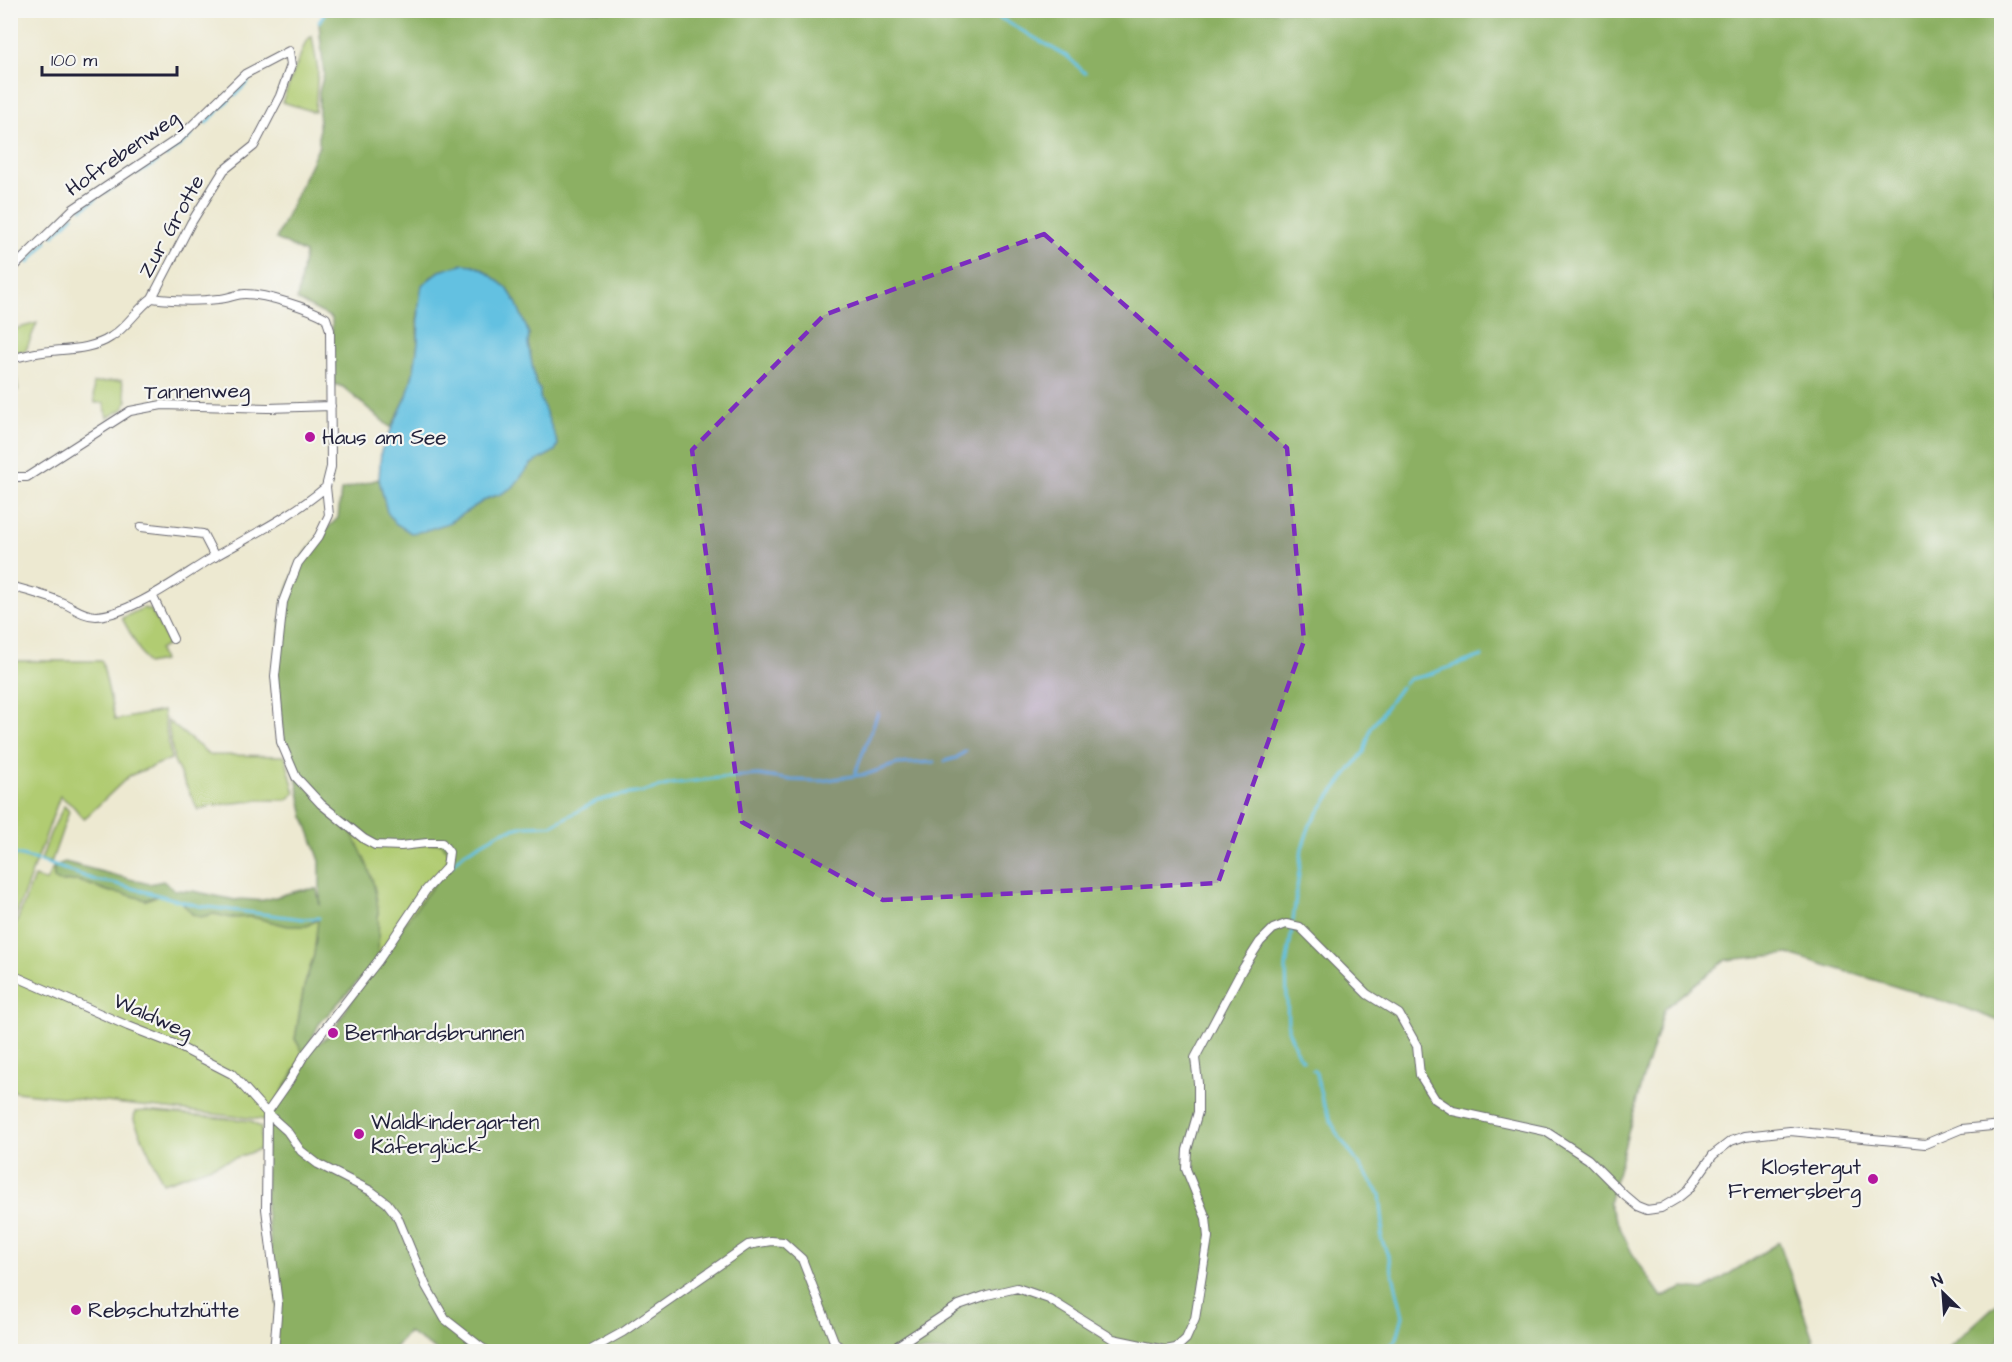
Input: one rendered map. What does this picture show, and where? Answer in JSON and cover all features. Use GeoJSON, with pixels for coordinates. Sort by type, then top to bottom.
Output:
{"type":"FeatureCollection","features":[{"type":"Feature","properties":{"kind":"street","name":"Hofrebenweg"},"geometry":{"type":"LineString","coordinates":[[10,271],[73,209],[178,138],[245,74],[289,51]]}},
{"type":"Feature","properties":{"kind":"street","name":"Zur Grotte"},"geometry":{"type":"LineString","coordinates":[[10,359],[39,352],[90,346],[110,339],[123,328],[142,305],[152,298],[191,223],[224,170],[254,146],[280,96],[291,65],[289,51]]}},
{"type":"Feature","properties":{"kind":"street"},"geometry":{"type":"LineString","coordinates":[[152,298],[185,302],[221,299],[244,294],[313,310],[326,318],[330,330],[331,466],[326,487],[329,515],[319,536],[298,563],[283,602],[275,676],[281,742],[296,777],[321,804],[364,839],[375,845],[442,843],[449,852],[445,870],[426,890],[378,961],[304,1054],[288,1083],[267,1113],[266,1209],[278,1304],[274,1352]]}},
{"type":"Feature","properties":{"kind":"street","name":"Tannenweg"},"geometry":{"type":"LineString","coordinates":[[10,477],[27,477],[130,411],[162,405],[268,408],[331,406]]}},
{"type":"Feature","properties":{"kind":"street"},"geometry":{"type":"LineString","coordinates":[[10,586],[62,602],[84,614],[103,616],[119,611],[152,595],[304,506],[326,487]]}},
{"type":"Feature","properties":{"kind":"street"},"geometry":{"type":"LineString","coordinates":[[141,527],[203,534],[215,557]]}},
{"type":"Feature","properties":{"kind":"street"},"geometry":{"type":"LineString","coordinates":[[152,595],[173,639]]}},
{"type":"Feature","properties":{"kind":"street"},"geometry":{"type":"LineString","coordinates":[[888,1352],[959,1305],[1017,1287],[1049,1299],[1113,1340],[1165,1350],[1176,1348],[1186,1339],[1195,1320],[1208,1237],[1206,1218],[1186,1169],[1187,1150],[1198,1112],[1195,1058],[1242,970],[1260,942],[1273,929],[1286,924],[1300,927],[1367,994],[1399,1014],[1417,1046],[1420,1075],[1435,1099],[1453,1111],[1545,1131],[1588,1159],[1624,1196],[1647,1210],[1661,1208],[1678,1198],[1689,1189],[1713,1155],[1731,1142],[1745,1136],[1790,1131],[1925,1144],[1961,1129],[2001,1125]]}},
{"type":"Feature","properties":{"kind":"street","name":"Waldweg"},"geometry":{"type":"LineString","coordinates":[[10,974],[174,1044],[232,1074],[267,1113],[287,1131],[301,1151],[318,1164],[370,1191],[387,1203],[397,1216],[426,1286],[445,1319],[481,1350],[491,1352]]}},
{"type":"Feature","properties":{"kind":"street"},"geometry":{"type":"LineString","coordinates":[[587,1352],[623,1332],[748,1245],[771,1241],[783,1242],[802,1258],[834,1341],[844,1352]]}},
{"type":"Feature","properties":{"kind":"highlighted area"},"geometry":{"type":"Polygon","coordinates":[[[1044,234],[1287,448],[1304,641],[1218,883],[883,900],[742,822],[692,450],[824,315],[1044,234]]]}},
{"type":"Feature","properties":{"kind":"green space"},"geometry":{"type":"Polygon","coordinates":[[[326,11],[2001,11],[2001,1022],[1959,1006],[1789,954],[1726,960],[1665,1008],[1642,1081],[1609,1204],[1632,1253],[1662,1297],[1683,1288],[1704,1290],[1779,1242],[1813,1339],[1812,1351],[439,1352],[408,1332],[392,1351],[274,1351],[278,1304],[266,1209],[266,1120],[304,1054],[295,1039],[304,987],[314,955],[318,919],[307,926],[288,926],[252,917],[231,918],[214,914],[201,917],[192,914],[181,901],[159,895],[146,900],[111,892],[79,881],[60,882],[54,879],[54,866],[65,862],[149,884],[163,881],[175,890],[193,891],[235,900],[264,900],[297,891],[317,889],[320,906],[320,861],[304,817],[296,777],[284,742],[275,676],[283,602],[298,563],[319,536],[338,518],[341,490],[379,479],[387,511],[448,523],[488,498],[513,487],[531,464],[555,451],[558,444],[539,397],[540,390],[536,385],[528,344],[529,334],[516,302],[507,288],[473,265],[440,271],[430,278],[421,297],[414,370],[407,396],[391,428],[343,387],[334,384],[332,318],[297,300],[305,253],[276,239],[319,146],[319,92],[324,74],[319,24],[326,11]],[[349,828],[364,858],[375,890],[378,959],[447,867],[449,852],[441,843],[375,845],[349,828]],[[374,964],[319,1024],[305,1053],[331,1034],[374,964]]]}},
{"type":"Feature","properties":{"kind":"green space"},"geometry":{"type":"Polygon","coordinates":[[[312,36],[318,70],[315,112],[282,102],[306,41],[312,36]]]}},
{"type":"Feature","properties":{"kind":"green space"},"geometry":{"type":"Polygon","coordinates":[[[37,323],[26,350],[15,353],[14,348],[11,348],[11,330],[37,323]]]}},
{"type":"Feature","properties":{"kind":"green space"},"geometry":{"type":"Polygon","coordinates":[[[14,362],[18,390],[11,391],[11,363],[14,362]]]}},
{"type":"Feature","properties":{"kind":"green space"},"geometry":{"type":"Polygon","coordinates":[[[122,380],[127,401],[123,409],[107,418],[104,403],[95,403],[93,383],[122,380]]]}},
{"type":"Feature","properties":{"kind":"green space"},"geometry":{"type":"Polygon","coordinates":[[[143,608],[151,610],[169,644],[159,650],[163,661],[147,664],[122,618],[143,608]]]}},
{"type":"Feature","properties":{"kind":"green space"},"geometry":{"type":"Polygon","coordinates":[[[11,661],[102,661],[115,720],[163,711],[171,759],[129,776],[84,819],[60,796],[37,860],[11,853],[11,661]]]}},
{"type":"Feature","properties":{"kind":"green space"},"geometry":{"type":"Polygon","coordinates":[[[167,720],[210,755],[285,756],[295,793],[287,800],[259,800],[211,806],[198,810],[174,761],[167,720]]]}},
{"type":"Feature","properties":{"kind":"green space"},"geometry":{"type":"Polygon","coordinates":[[[64,806],[69,811],[51,863],[41,860],[50,834],[64,806]]]}},
{"type":"Feature","properties":{"kind":"green space"},"geometry":{"type":"Polygon","coordinates":[[[348,827],[442,843],[449,852],[447,867],[378,961],[378,910],[348,827]]]}},
{"type":"Feature","properties":{"kind":"green space"},"geometry":{"type":"Polygon","coordinates":[[[10,854],[36,861],[11,929],[10,854]]]}},
{"type":"Feature","properties":{"kind":"green space"},"geometry":{"type":"Polygon","coordinates":[[[54,866],[54,879],[60,882],[79,881],[110,892],[125,893],[146,900],[159,895],[181,901],[319,918],[314,955],[304,987],[295,1039],[305,1054],[266,1120],[16,1092],[11,1089],[11,932],[34,877],[46,881],[54,866]]]}},
{"type":"Feature","properties":{"kind":"green space"},"geometry":{"type":"Polygon","coordinates":[[[135,1112],[251,1121],[261,1128],[261,1149],[163,1183],[134,1120],[135,1112]]]}},
{"type":"Feature","properties":{"kind":"green space"},"geometry":{"type":"Polygon","coordinates":[[[2001,1300],[2001,1336],[1991,1351],[1945,1351],[2001,1300]]]}},
{"type":"Feature","properties":{"kind":"water"},"geometry":{"type":"Polygon","coordinates":[[[463,264],[482,269],[507,288],[516,302],[529,334],[528,344],[536,385],[540,390],[540,397],[558,444],[555,451],[531,464],[513,487],[488,498],[448,523],[411,533],[395,523],[387,512],[379,479],[381,451],[407,396],[414,370],[422,285],[440,271],[463,264]]]}},
{"type":"Feature","properties":{"kind":"waterway"},"geometry":{"type":"LineString","coordinates":[[319,22],[327,10]]}},
{"type":"Feature","properties":{"kind":"waterway"},"geometry":{"type":"LineString","coordinates":[[986,10],[1068,57],[1085,73]]}},
{"type":"Feature","properties":{"kind":"waterway"},"geometry":{"type":"LineString","coordinates":[[235,95],[248,82]]}},
{"type":"Feature","properties":{"kind":"waterway"},"geometry":{"type":"LineString","coordinates":[[206,123],[230,99]]}},
{"type":"Feature","properties":{"kind":"waterway"},"geometry":{"type":"LineString","coordinates":[[166,156],[192,135]]}},
{"type":"Feature","properties":{"kind":"waterway"},"geometry":{"type":"LineString","coordinates":[[137,174],[157,162]]}},
{"type":"Feature","properties":{"kind":"waterway"},"geometry":{"type":"LineString","coordinates":[[104,193],[124,180]]}},
{"type":"Feature","properties":{"kind":"waterway"},"geometry":{"type":"LineString","coordinates":[[82,209],[96,199]]}},
{"type":"Feature","properties":{"kind":"waterway"},"geometry":{"type":"LineString","coordinates":[[54,235],[73,216]]}},
{"type":"Feature","properties":{"kind":"waterway"},"geometry":{"type":"LineString","coordinates":[[28,263],[47,241]]}},
{"type":"Feature","properties":{"kind":"waterway"},"geometry":{"type":"LineString","coordinates":[[1404,684],[1409,679],[1482,656]]}},
{"type":"Feature","properties":{"kind":"waterway"},"geometry":{"type":"LineString","coordinates":[[1293,921],[1302,848],[1310,825],[1364,752],[1371,728],[1401,687]]}},
{"type":"Feature","properties":{"kind":"waterway"},"geometry":{"type":"LineString","coordinates":[[854,776],[878,713]]}},
{"type":"Feature","properties":{"kind":"waterway"},"geometry":{"type":"LineString","coordinates":[[945,761],[956,758],[966,751]]}},
{"type":"Feature","properties":{"kind":"waterway"},"geometry":{"type":"LineString","coordinates":[[451,865],[466,852],[501,832],[525,826],[552,825],[597,801],[671,784],[758,775],[791,780],[821,781],[867,774],[897,764],[934,762]]}},
{"type":"Feature","properties":{"kind":"waterway"},"geometry":{"type":"LineString","coordinates":[[10,853],[37,860]]}},
{"type":"Feature","properties":{"kind":"waterway"},"geometry":{"type":"LineString","coordinates":[[41,861],[98,881],[199,906],[303,919],[319,918]]}},
{"type":"Feature","properties":{"kind":"waterway"},"geometry":{"type":"LineString","coordinates":[[1292,929],[1286,967],[1288,1029],[1298,1055],[1303,1060]]}},
{"type":"Feature","properties":{"kind":"waterway"},"geometry":{"type":"LineString","coordinates":[[1313,1070],[1316,1073],[1322,1100],[1336,1132],[1380,1194],[1383,1224],[1381,1238],[1389,1258],[1403,1316],[1397,1338],[1385,1352]]}},
{"type":"Feature","properties":{"kind":"place","name":"Haus am See"},"geometry":{"type":"Point","coordinates":[310,437]}},
{"type":"Feature","properties":{"kind":"place","name":"Bernhardsbrunnen"},"geometry":{"type":"Point","coordinates":[333,1033]}},
{"type":"Feature","properties":{"kind":"place","name":"Waldkindergarten Käferglück"},"geometry":{"type":"Point","coordinates":[359,1134]}},
{"type":"Feature","properties":{"kind":"place","name":"Klostergut Fremersberg"},"geometry":{"type":"Point","coordinates":[1873,1179]}},
{"type":"Feature","properties":{"kind":"place","name":"Rebschutzhütte"},"geometry":{"type":"Point","coordinates":[76,1310]}}]}
